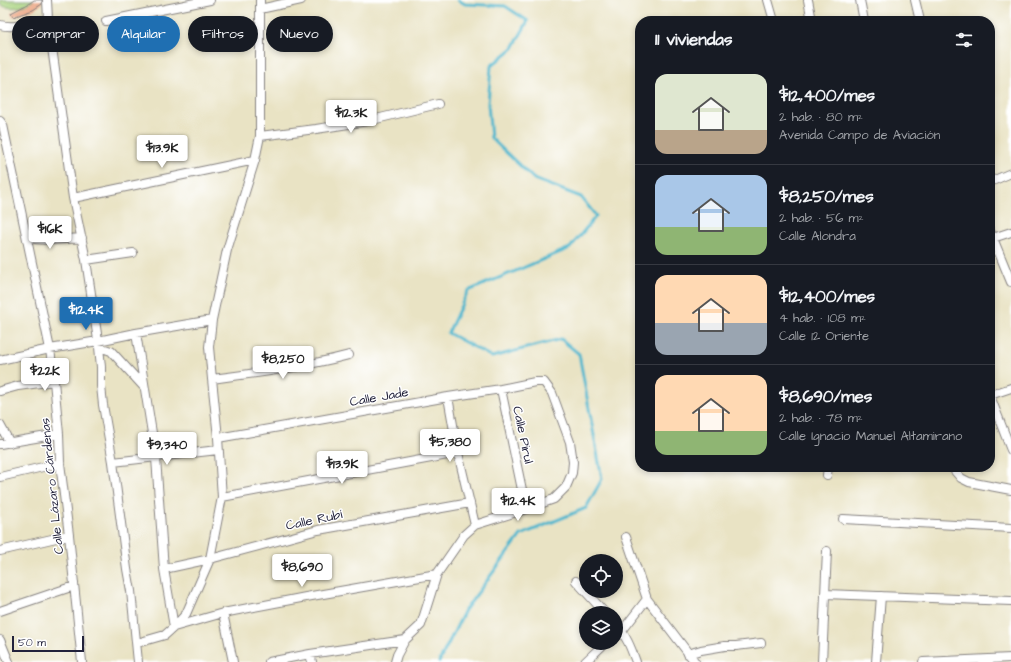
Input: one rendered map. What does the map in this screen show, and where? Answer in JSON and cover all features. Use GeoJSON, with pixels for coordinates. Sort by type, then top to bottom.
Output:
{"type":"FeatureCollection","features":[{"type":"Feature","properties":{"kind":"street"},"geometry":{"type":"LineString","coordinates":[[47,0],[48,16]]}},
{"type":"Feature","properties":{"kind":"street"},"geometry":{"type":"LineString","coordinates":[[106,21],[210,0]]}},
{"type":"Feature","properties":{"kind":"street"},"geometry":{"type":"LineString","coordinates":[[137,643],[165,635],[174,628],[186,614],[210,559],[222,497],[209,347],[212,320],[227,250],[255,160],[260,136],[260,0]]}},
{"type":"Feature","properties":{"kind":"street"},"geometry":{"type":"LineString","coordinates":[[260,9],[301,0]]}},
{"type":"Feature","properties":{"kind":"street"},"geometry":{"type":"LineString","coordinates":[[768,0],[773,16]]}},
{"type":"Feature","properties":{"kind":"street"},"geometry":{"type":"LineString","coordinates":[[808,0],[811,16]]}},
{"type":"Feature","properties":{"kind":"street"},"geometry":{"type":"LineString","coordinates":[[860,0],[863,16]]}},
{"type":"Feature","properties":{"kind":"street"},"geometry":{"type":"LineString","coordinates":[[915,0],[919,16]]}},
{"type":"Feature","properties":{"kind":"street"},"geometry":{"type":"LineString","coordinates":[[0,25],[12,27]]}},
{"type":"Feature","properties":{"kind":"street"},"geometry":{"type":"LineString","coordinates":[[53,52],[73,198],[86,260],[98,344],[103,405],[113,462],[131,591],[138,662]]}},
{"type":"Feature","properties":{"kind":"street"},"geometry":{"type":"LineString","coordinates":[[260,136],[368,121],[438,104]]}},
{"type":"Feature","properties":{"kind":"street","name":"Calle Lázaro Cárdenas"},"geometry":{"type":"LineString","coordinates":[[0,121],[3,125],[50,348],[59,434],[60,463],[82,662]]}},
{"type":"Feature","properties":{"kind":"street"},"geometry":{"type":"LineString","coordinates":[[73,198],[255,160]]}},
{"type":"Feature","properties":{"kind":"street"},"geometry":{"type":"LineString","coordinates":[[995,180],[1011,173]]}},
{"type":"Feature","properties":{"kind":"street"},"geometry":{"type":"LineString","coordinates":[[26,232],[35,239],[50,240],[82,238]]}},
{"type":"Feature","properties":{"kind":"street"},"geometry":{"type":"LineString","coordinates":[[995,234],[1011,232]]}},
{"type":"Feature","properties":{"kind":"street"},"geometry":{"type":"LineString","coordinates":[[995,242],[1011,282]]}},
{"type":"Feature","properties":{"kind":"street"},"geometry":{"type":"LineString","coordinates":[[86,260],[133,254]]}},
{"type":"Feature","properties":{"kind":"street"},"geometry":{"type":"LineString","coordinates":[[0,360],[50,348],[98,344],[136,333],[212,320]]}},
{"type":"Feature","properties":{"kind":"street"},"geometry":{"type":"LineString","coordinates":[[136,333],[156,458],[164,568],[174,628]]}},
{"type":"Feature","properties":{"kind":"street"},"geometry":{"type":"LineString","coordinates":[[98,344],[111,352],[144,387]]}},
{"type":"Feature","properties":{"kind":"street"},"geometry":{"type":"LineString","coordinates":[[212,379],[272,372],[349,355]]}},
{"type":"Feature","properties":{"kind":"street"},"geometry":{"type":"LineString","coordinates":[[0,391],[18,386],[54,381]]}},
{"type":"Feature","properties":{"kind":"street","name":"Calle Jade"},"geometry":{"type":"LineString","coordinates":[[218,438],[534,382],[544,382],[552,393],[570,442],[573,462],[572,473],[566,487],[554,499],[526,509]]}},
{"type":"Feature","properties":{"kind":"street"},"geometry":{"type":"LineString","coordinates":[[995,393],[1011,388]]}},
{"type":"Feature","properties":{"kind":"street","name":"Calle Pirul"},"geometry":{"type":"LineString","coordinates":[[501,389],[526,509]]}},
{"type":"Feature","properties":{"kind":"street"},"geometry":{"type":"LineString","coordinates":[[448,397],[458,453],[475,525]]}},
{"type":"Feature","properties":{"kind":"street"},"geometry":{"type":"LineString","coordinates":[[995,408],[1011,450]]}},
{"type":"Feature","properties":{"kind":"street"},"geometry":{"type":"LineString","coordinates":[[0,425],[10,443]]}},
{"type":"Feature","properties":{"kind":"street"},"geometry":{"type":"LineString","coordinates":[[0,444],[59,434]]}},
{"type":"Feature","properties":{"kind":"street"},"geometry":{"type":"LineString","coordinates":[[113,462],[218,450]]}},
{"type":"Feature","properties":{"kind":"street"},"geometry":{"type":"LineString","coordinates":[[222,497],[458,453]]}},
{"type":"Feature","properties":{"kind":"street"},"geometry":{"type":"LineString","coordinates":[[0,477],[60,463]]}},
{"type":"Feature","properties":{"kind":"street"},"geometry":{"type":"LineString","coordinates":[[956,472],[961,478],[969,482],[1011,490]]}},
{"type":"Feature","properties":{"kind":"street","name":"Calle Rubí"},"geometry":{"type":"LineString","coordinates":[[164,568],[210,559],[318,530],[470,503]]}},
{"type":"Feature","properties":{"kind":"street"},"geometry":{"type":"LineString","coordinates":[[395,662],[405,640],[421,625],[437,574],[464,534],[475,525],[526,509]]}},
{"type":"Feature","properties":{"kind":"street"},"geometry":{"type":"LineString","coordinates":[[843,519],[1011,528]]}},
{"type":"Feature","properties":{"kind":"street"},"geometry":{"type":"LineString","coordinates":[[0,551],[69,535]]}},
{"type":"Feature","properties":{"kind":"street"},"geometry":{"type":"LineString","coordinates":[[626,537],[647,599],[694,662]]}},
{"type":"Feature","properties":{"kind":"street"},"geometry":{"type":"LineString","coordinates":[[822,662],[827,551]]}},
{"type":"Feature","properties":{"kind":"street"},"geometry":{"type":"LineString","coordinates":[[174,628],[222,613],[437,574]]}},
{"type":"Feature","properties":{"kind":"street"},"geometry":{"type":"LineString","coordinates":[[576,581],[599,606]]}},
{"type":"Feature","properties":{"kind":"street"},"geometry":{"type":"LineString","coordinates":[[0,611],[74,586]]}},
{"type":"Feature","properties":{"kind":"street"},"geometry":{"type":"LineString","coordinates":[[825,594],[1011,601]]}},
{"type":"Feature","properties":{"kind":"street"},"geometry":{"type":"LineString","coordinates":[[876,662],[881,596]]}},
{"type":"Feature","properties":{"kind":"street"},"geometry":{"type":"LineString","coordinates":[[623,625],[647,599]]}},
{"type":"Feature","properties":{"kind":"street"},"geometry":{"type":"LineString","coordinates":[[222,613],[233,662]]}},
{"type":"Feature","properties":{"kind":"street"},"geometry":{"type":"LineString","coordinates":[[623,636],[629,644],[636,662]]}},
{"type":"Feature","properties":{"kind":"street"},"geometry":{"type":"LineString","coordinates":[[0,640],[9,662]]}},
{"type":"Feature","properties":{"kind":"street"},"geometry":{"type":"LineString","coordinates":[[269,662],[311,658],[405,640]]}},
{"type":"Feature","properties":{"kind":"street"},"geometry":{"type":"LineString","coordinates":[[688,654],[725,646],[761,643]]}},
{"type":"Feature","properties":{"kind":"street"},"geometry":{"type":"LineString","coordinates":[[585,662],[598,650]]}},
{"type":"Feature","properties":{"kind":"street"},"geometry":{"type":"LineString","coordinates":[[923,662],[1011,658]]}},
{"type":"Feature","properties":{"kind":"green space"},"geometry":{"type":"Polygon","coordinates":[[[0,0],[34,0],[30,3],[13,8],[0,5],[0,0]]]}},
{"type":"Feature","properties":{"kind":"building"},"geometry":{"type":"Polygon","coordinates":[[[34,0],[42,0],[42,4],[33,10],[12,16],[11,13],[34,0]]]}},
{"type":"Feature","properties":{"kind":"waterway"},"geometry":{"type":"LineString","coordinates":[[439,662],[465,610],[521,535],[586,508],[602,479],[579,354],[561,339],[492,357],[448,333],[468,291],[570,248],[596,216],[581,197],[534,179],[491,138],[488,104],[491,66],[513,48],[528,21],[505,6],[465,4],[458,0]]}}]}
